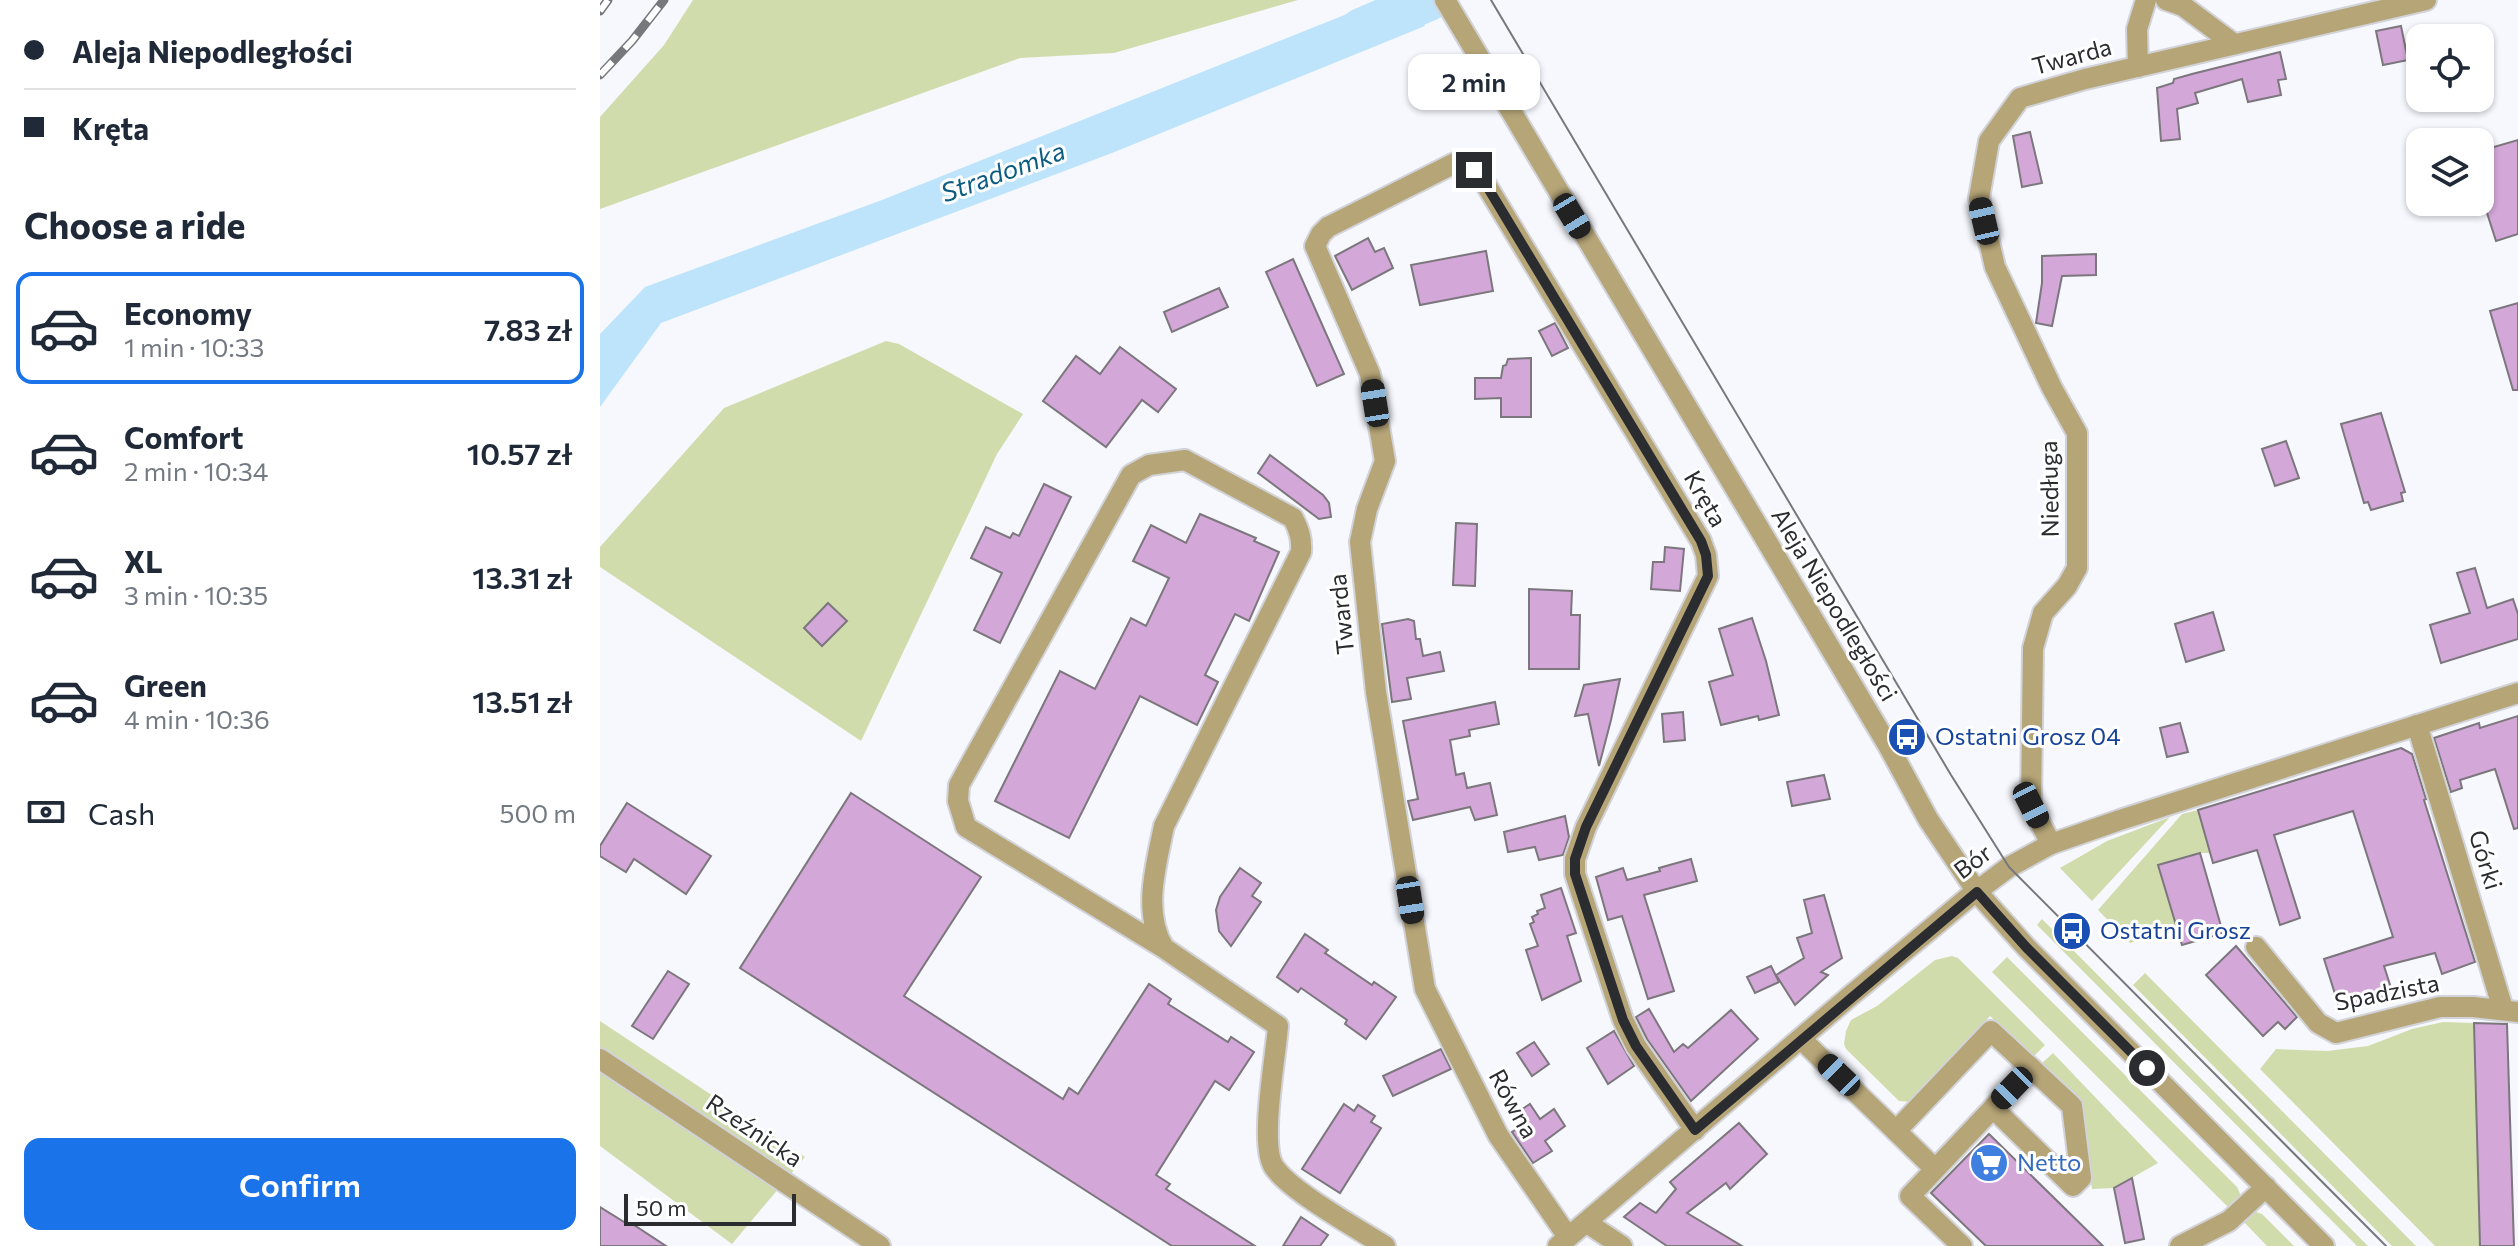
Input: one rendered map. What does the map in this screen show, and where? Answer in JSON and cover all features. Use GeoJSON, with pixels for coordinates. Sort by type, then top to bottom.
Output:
{"type":"FeatureCollection","features":[{"type":"Feature","properties":{"kind":"street","name":"Aleja Niepodległości"},"geometry":{"type":"LineString","coordinates":[[1445,0],[1889,747],[1928,819],[1977,892],[2026,947],[2324,1246]]}},
{"type":"Feature","properties":{"kind":"street","name":"Twarda"},"geometry":{"type":"LineString","coordinates":[[2138,67],[2137,29],[2146,0]]}},
{"type":"Feature","properties":{"kind":"street"},"geometry":{"type":"LineString","coordinates":[[2166,0],[2183,6],[2234,44]]}},
{"type":"Feature","properties":{"kind":"street","name":"Twarda"},"geometry":{"type":"LineString","coordinates":[[2020,98],[2138,67],[2426,0]]}},
{"type":"Feature","properties":{"kind":"street","name":"Niedługa"},"geometry":{"type":"LineString","coordinates":[[2020,98],[1989,141],[1979,198],[1995,267],[2052,388],[2077,433],[2077,568],[2067,586],[2043,613],[2033,648],[2031,805],[2051,844]]}},
{"type":"Feature","properties":{"kind":"street","name":"Kręta"},"geometry":{"type":"LineString","coordinates":[[1315,246],[1328,227],[1446,166],[1464,163],[1474,170],[1528,253],[1701,541],[1708,576],[1586,827],[1575,859],[1575,874],[1623,1020],[1636,1046],[1695,1130]]}},
{"type":"Feature","properties":{"kind":"street","name":"Twarda"},"geometry":{"type":"LineString","coordinates":[[1315,246],[1370,374],[1385,461],[1367,509],[1360,542],[1376,692],[1425,989]]}},
{"type":"Feature","properties":{"kind":"street"},"geometry":{"type":"LineString","coordinates":[[1164,948],[1156,935],[1152,918],[1154,872],[1164,826],[1301,552],[1299,529],[1293,518],[1185,460],[1149,465],[1131,475],[959,785],[958,801],[966,827],[1164,948],[1278,1026],[1267,1144],[1272,1165],[1287,1182],[1385,1246]]}},
{"type":"Feature","properties":{"kind":"street","name":"Bór"},"geometry":{"type":"LineString","coordinates":[[1563,1242],[2009,867],[2051,844],[2518,693]]}},
{"type":"Feature","properties":{"kind":"street","name":"Górki"},"geometry":{"type":"LineString","coordinates":[[2417,725],[2510,1011]]}},
{"type":"Feature","properties":{"kind":"street","name":"Spadzista"},"geometry":{"type":"LineString","coordinates":[[2256,947],[2318,1023],[2336,1033],[2440,1007],[2510,1011]]}},
{"type":"Feature","properties":{"kind":"street","name":"Równa"},"geometry":{"type":"LineString","coordinates":[[1425,989],[1498,1135],[1563,1242]]}},
{"type":"Feature","properties":{"kind":"street"},"geometry":{"type":"LineString","coordinates":[[1896,1131],[1991,1031],[2072,1106],[2081,1178],[2073,1186],[1993,1108]]}},
{"type":"Feature","properties":{"kind":"street"},"geometry":{"type":"LineString","coordinates":[[1801,1039],[1935,1169]]}},
{"type":"Feature","properties":{"kind":"street","name":"Rzeźnicka"},"geometry":{"type":"LineString","coordinates":[[600,1059],[880,1246]]}},
{"type":"Feature","properties":{"kind":"street"},"geometry":{"type":"LineString","coordinates":[[1962,1246],[1910,1196],[2031,1068]]}},
{"type":"Feature","properties":{"kind":"street"},"geometry":{"type":"LineString","coordinates":[[2180,1246],[2229,1221],[2266,1187]]}},
{"type":"Feature","properties":{"kind":"street"},"geometry":{"type":"LineString","coordinates":[[1587,1223],[1622,1246]]}},
{"type":"Feature","properties":{"kind":"green space"},"geometry":{"type":"Polygon","coordinates":[[[693,0],[1298,0],[1114,53],[1020,58],[600,209],[600,117],[664,45],[693,0]]]}},
{"type":"Feature","properties":{"kind":"green space"},"geometry":{"type":"Polygon","coordinates":[[[886,341],[899,344],[1023,414],[997,454],[861,741],[600,567],[600,547],[724,408],[886,341]]]}},
{"type":"Feature","properties":{"kind":"green space"},"geometry":{"type":"Polygon","coordinates":[[[2198,810],[2210,853],[2159,865],[2177,925],[2130,943],[2098,910],[2182,814],[2198,810]]]}},
{"type":"Feature","properties":{"kind":"green space"},"geometry":{"type":"Polygon","coordinates":[[[2170,817],[2092,901],[2060,868],[2107,841],[2170,817]]]}},
{"type":"Feature","properties":{"kind":"green space"},"geometry":{"type":"Polygon","coordinates":[[[2042,919],[2368,1246],[2357,1246],[2037,925],[2042,919]]]}},
{"type":"Feature","properties":{"kind":"green space"},"geometry":{"type":"Polygon","coordinates":[[[1952,956],[1958,958],[2045,1045],[2033,1057],[1990,1016],[1911,1102],[1899,1101],[1846,1049],[1846,1031],[1851,1020],[1877,1006],[1935,960],[1952,956]]]}},
{"type":"Feature","properties":{"kind":"green space"},"geometry":{"type":"Polygon","coordinates":[[[2007,957],[2237,1187],[2241,1196],[2231,1210],[1992,972],[2007,957]]]}},
{"type":"Feature","properties":{"kind":"green space"},"geometry":{"type":"Polygon","coordinates":[[[2145,973],[2416,1246],[2392,1246],[2133,985],[2145,973]]]}},
{"type":"Feature","properties":{"kind":"green space"},"geometry":{"type":"Polygon","coordinates":[[[600,1021],[805,1157],[732,1244],[600,1146],[600,1021]]]}},
{"type":"Feature","properties":{"kind":"green space"},"geometry":{"type":"Polygon","coordinates":[[[2443,1022],[2474,1023],[2480,1246],[2435,1246],[2260,1069],[2276,1049],[2327,1051],[2368,1046],[2412,1029],[2443,1022]]]}},
{"type":"Feature","properties":{"kind":"green space"},"geometry":{"type":"Polygon","coordinates":[[[2053,1053],[2158,1163],[2114,1188],[2092,1189],[2079,1101],[2041,1064],[2053,1053]]]}},
{"type":"Feature","properties":{"kind":"green space"},"geometry":{"type":"Polygon","coordinates":[[[2253,1211],[2262,1214],[2294,1246],[2267,1246],[2241,1219],[2253,1211]]]}},
{"type":"Feature","properties":{"kind":"water"},"geometry":{"type":"Polygon","coordinates":[[[1382,0],[1410,0],[1425,26],[1112,153],[661,323],[600,407],[600,334],[645,287],[882,200],[1382,0]]]}},
{"type":"Feature","properties":{"kind":"building"},"geometry":{"type":"Polygon","coordinates":[[[2401,26],[2406,60],[2383,65],[2376,31],[2401,26]]]}},
{"type":"Feature","properties":{"kind":"building"},"geometry":{"type":"Polygon","coordinates":[[[2280,52],[2286,79],[2278,80],[2281,95],[2248,102],[2242,79],[2195,93],[2198,103],[2177,109],[2180,139],[2161,141],[2157,88],[2173,83],[2174,79],[2280,52]]]}},
{"type":"Feature","properties":{"kind":"building"},"geometry":{"type":"Polygon","coordinates":[[[2030,132],[2042,183],[2022,187],[2013,136],[2030,132]]]}},
{"type":"Feature","properties":{"kind":"building"},"geometry":{"type":"Polygon","coordinates":[[[2518,140],[2518,234],[2496,241],[2488,216],[2494,216],[2494,147],[2518,140]]]}},
{"type":"Feature","properties":{"kind":"building"},"geometry":{"type":"Polygon","coordinates":[[[1368,238],[1375,252],[1384,248],[1393,268],[1352,290],[1335,256],[1368,238]]]}},
{"type":"Feature","properties":{"kind":"building"},"geometry":{"type":"Polygon","coordinates":[[[1486,251],[1493,291],[1420,305],[1411,265],[1486,251]]]}},
{"type":"Feature","properties":{"kind":"building"},"geometry":{"type":"Polygon","coordinates":[[[2096,254],[2096,275],[2062,276],[2052,326],[2036,323],[2042,283],[2042,256],[2096,254]]]}},
{"type":"Feature","properties":{"kind":"building"},"geometry":{"type":"Polygon","coordinates":[[[1293,259],[1344,374],[1317,386],[1266,272],[1293,259]]]}},
{"type":"Feature","properties":{"kind":"building"},"geometry":{"type":"Polygon","coordinates":[[[1219,288],[1228,307],[1172,332],[1164,312],[1219,288]]]}},
{"type":"Feature","properties":{"kind":"building"},"geometry":{"type":"Polygon","coordinates":[[[2518,303],[2518,390],[2513,390],[2490,311],[2518,303]]]}},
{"type":"Feature","properties":{"kind":"building"},"geometry":{"type":"Polygon","coordinates":[[[1555,323],[1568,348],[1552,356],[1539,331],[1555,323]]]}},
{"type":"Feature","properties":{"kind":"building"},"geometry":{"type":"Polygon","coordinates":[[[1120,347],[1176,389],[1158,412],[1142,400],[1106,447],[1043,401],[1076,356],[1100,374],[1120,347]]]}},
{"type":"Feature","properties":{"kind":"building"},"geometry":{"type":"Polygon","coordinates":[[[1531,358],[1531,417],[1501,417],[1501,398],[1475,399],[1475,378],[1501,378],[1508,359],[1531,358]]]}},
{"type":"Feature","properties":{"kind":"building"},"geometry":{"type":"Polygon","coordinates":[[[2381,413],[2405,492],[2401,493],[2403,501],[2371,510],[2368,502],[2364,503],[2341,424],[2381,413]]]}},
{"type":"Feature","properties":{"kind":"building"},"geometry":{"type":"Polygon","coordinates":[[[2286,441],[2299,478],[2275,486],[2262,449],[2286,441]]]}},
{"type":"Feature","properties":{"kind":"building"},"geometry":{"type":"Polygon","coordinates":[[[1270,455],[1323,495],[1329,503],[1331,517],[1319,519],[1258,473],[1270,455]]]}},
{"type":"Feature","properties":{"kind":"building"},"geometry":{"type":"Polygon","coordinates":[[[1044,484],[1071,497],[1000,643],[974,630],[1002,573],[971,558],[986,527],[1010,538],[1013,533],[1019,536],[1044,484]]]}},
{"type":"Feature","properties":{"kind":"building"},"geometry":{"type":"Polygon","coordinates":[[[1200,514],[1256,538],[1254,541],[1279,552],[1249,621],[1235,614],[1205,675],[1218,682],[1197,725],[1140,696],[1069,838],[995,801],[1060,671],[1095,689],[1131,618],[1146,626],[1169,578],[1133,561],[1151,525],[1186,543],[1200,514]]]}},
{"type":"Feature","properties":{"kind":"building"},"geometry":{"type":"Polygon","coordinates":[[[1456,523],[1477,524],[1475,586],[1453,585],[1456,523]]]}},
{"type":"Feature","properties":{"kind":"building"},"geometry":{"type":"Polygon","coordinates":[[[1665,547],[1684,549],[1680,591],[1651,589],[1653,562],[1664,562],[1665,547]]]}},
{"type":"Feature","properties":{"kind":"building"},"geometry":{"type":"Polygon","coordinates":[[[2475,568],[2487,608],[2513,599],[2518,614],[2518,639],[2441,663],[2430,625],[2470,613],[2457,573],[2475,568]]]}},
{"type":"Feature","properties":{"kind":"building"},"geometry":{"type":"Polygon","coordinates":[[[1529,589],[1572,591],[1571,615],[1580,615],[1579,669],[1529,669],[1529,589]]]}},
{"type":"Feature","properties":{"kind":"building"},"geometry":{"type":"Polygon","coordinates":[[[828,603],[847,621],[822,646],[804,628],[828,603]]]}},
{"type":"Feature","properties":{"kind":"building"},"geometry":{"type":"Polygon","coordinates":[[[2213,612],[2224,650],[2186,662],[2175,624],[2213,612]]]}},
{"type":"Feature","properties":{"kind":"building"},"geometry":{"type":"Polygon","coordinates":[[[1752,618],[1779,715],[1759,720],[1758,716],[1721,725],[1709,682],[1733,675],[1719,629],[1752,618]]]}},
{"type":"Feature","properties":{"kind":"building"},"geometry":{"type":"Polygon","coordinates":[[[1408,619],[1414,621],[1416,639],[1420,639],[1423,656],[1440,652],[1444,671],[1407,678],[1411,699],[1392,702],[1382,624],[1408,619]]]}},
{"type":"Feature","properties":{"kind":"building"},"geometry":{"type":"Polygon","coordinates":[[[1620,679],[1599,766],[1588,714],[1575,716],[1584,685],[1620,679]]]}},
{"type":"Feature","properties":{"kind":"building"},"geometry":{"type":"Polygon","coordinates":[[[1495,702],[1499,724],[1469,730],[1470,736],[1450,740],[1456,775],[1464,773],[1467,788],[1490,783],[1497,815],[1475,820],[1470,807],[1413,820],[1408,801],[1418,799],[1403,721],[1495,702]]]}},
{"type":"Feature","properties":{"kind":"building"},"geometry":{"type":"Polygon","coordinates":[[[1683,712],[1685,740],[1664,742],[1662,714],[1683,712]]]}},
{"type":"Feature","properties":{"kind":"building"},"geometry":{"type":"Polygon","coordinates":[[[2518,716],[2518,828],[2514,829],[2495,769],[2460,780],[2462,788],[2451,792],[2434,738],[2479,723],[2480,728],[2518,716]]]}},
{"type":"Feature","properties":{"kind":"building"},"geometry":{"type":"Polygon","coordinates":[[[2180,723],[2188,752],[2167,757],[2160,728],[2180,723]]]}},
{"type":"Feature","properties":{"kind":"building"},"geometry":{"type":"Polygon","coordinates":[[[2401,748],[2412,754],[2475,962],[2442,974],[2435,953],[2384,966],[2393,994],[2340,1010],[2324,959],[2393,937],[2353,811],[2274,835],[2300,918],[2280,925],[2257,850],[2213,863],[2198,810],[2401,748]]]}},
{"type":"Feature","properties":{"kind":"building"},"geometry":{"type":"Polygon","coordinates":[[[1824,775],[1830,799],[1792,806],[1787,782],[1824,775]]]}},
{"type":"Feature","properties":{"kind":"building"},"geometry":{"type":"Polygon","coordinates":[[[851,793],[981,877],[904,996],[1063,1099],[1069,1088],[1078,1094],[1149,984],[1171,999],[1168,1004],[1228,1042],[1231,1037],[1254,1052],[1229,1090],[1215,1081],[1156,1175],[1170,1184],[1166,1189],[1255,1246],[1172,1246],[740,968],[851,793]]]}},
{"type":"Feature","properties":{"kind":"building"},"geometry":{"type":"Polygon","coordinates":[[[627,803],[711,856],[686,894],[634,859],[626,872],[600,856],[600,846],[627,803]]]}},
{"type":"Feature","properties":{"kind":"building"},"geometry":{"type":"Polygon","coordinates":[[[1565,816],[1569,837],[1563,855],[1539,860],[1535,847],[1508,852],[1504,832],[1565,816]]]}},
{"type":"Feature","properties":{"kind":"building"},"geometry":{"type":"Polygon","coordinates":[[[2200,853],[2223,933],[2182,945],[2158,865],[2200,853]]]}},
{"type":"Feature","properties":{"kind":"building"},"geometry":{"type":"Polygon","coordinates":[[[1691,859],[1697,881],[1644,895],[1674,991],[1648,999],[1622,916],[1608,920],[1596,877],[1623,868],[1627,880],[1691,859]]]}},
{"type":"Feature","properties":{"kind":"building"},"geometry":{"type":"Polygon","coordinates":[[[1240,868],[1261,883],[1252,896],[1261,902],[1231,946],[1219,931],[1216,910],[1220,897],[1240,868]]]}},
{"type":"Feature","properties":{"kind":"building"},"geometry":{"type":"Polygon","coordinates":[[[1561,888],[1576,933],[1567,936],[1581,981],[1542,1000],[1526,950],[1538,946],[1530,924],[1534,922],[1532,917],[1538,914],[1537,911],[1545,908],[1541,895],[1561,888]]]}},
{"type":"Feature","properties":{"kind":"building"},"geometry":{"type":"Polygon","coordinates":[[[1824,895],[1842,958],[1821,972],[1828,975],[1795,1005],[1776,975],[1804,958],[1797,938],[1812,933],[1804,900],[1824,895]]]}},
{"type":"Feature","properties":{"kind":"building"},"geometry":{"type":"Polygon","coordinates":[[[1305,934],[1328,950],[1325,953],[1372,985],[1374,982],[1396,997],[1366,1039],[1345,1024],[1347,1020],[1301,988],[1298,992],[1277,977],[1305,934]]]}},
{"type":"Feature","properties":{"kind":"building"},"geometry":{"type":"Polygon","coordinates":[[[2236,946],[2297,1017],[2285,1029],[2278,1022],[2263,1036],[2206,975],[2236,946]]]}},
{"type":"Feature","properties":{"kind":"building"},"geometry":{"type":"Polygon","coordinates":[[[1771,966],[1779,982],[1755,993],[1747,977],[1771,966]]]}},
{"type":"Feature","properties":{"kind":"building"},"geometry":{"type":"Polygon","coordinates":[[[668,971],[689,984],[653,1039],[632,1026],[668,971]]]}},
{"type":"Feature","properties":{"kind":"building"},"geometry":{"type":"Polygon","coordinates":[[[1649,1009],[1674,1052],[1683,1044],[1688,1048],[1731,1010],[1758,1039],[1691,1101],[1647,1039],[1636,1017],[1649,1009]]]}},
{"type":"Feature","properties":{"kind":"building"},"geometry":{"type":"Polygon","coordinates":[[[2474,1023],[2507,1024],[2514,1246],[2480,1246],[2474,1023]]]}},
{"type":"Feature","properties":{"kind":"building"},"geometry":{"type":"Polygon","coordinates":[[[1614,1031],[1634,1066],[1608,1084],[1587,1048],[1614,1031]]]}},
{"type":"Feature","properties":{"kind":"building"},"geometry":{"type":"Polygon","coordinates":[[[1534,1042],[1549,1064],[1532,1076],[1517,1053],[1534,1042]]]}},
{"type":"Feature","properties":{"kind":"building"},"geometry":{"type":"Polygon","coordinates":[[[1441,1049],[1451,1069],[1393,1096],[1383,1076],[1441,1049]]]}},
{"type":"Feature","properties":{"kind":"building"},"geometry":{"type":"Polygon","coordinates":[[[1344,1104],[1354,1111],[1358,1105],[1375,1116],[1371,1122],[1381,1128],[1340,1193],[1302,1169],[1344,1104]]]}},
{"type":"Feature","properties":{"kind":"building"},"geometry":{"type":"Polygon","coordinates":[[[1530,1104],[1540,1119],[1554,1109],[1565,1126],[1545,1141],[1552,1151],[1533,1163],[1512,1132],[1521,1126],[1513,1115],[1530,1104]]]}},
{"type":"Feature","properties":{"kind":"building"},"geometry":{"type":"Polygon","coordinates":[[[1739,1123],[1767,1154],[1730,1189],[1726,1183],[1687,1213],[1742,1246],[1667,1246],[1624,1217],[1640,1203],[1656,1213],[1676,1189],[1670,1182],[1739,1123]]]}},
{"type":"Feature","properties":{"kind":"building","name":"Netto"},"geometry":{"type":"Polygon","coordinates":[[[1989,1134],[2103,1246],[1986,1246],[1931,1193],[1989,1134]]]}},
{"type":"Feature","properties":{"kind":"building"},"geometry":{"type":"Polygon","coordinates":[[[2132,1178],[2144,1239],[2125,1243],[2114,1188],[2132,1178]]]}},
{"type":"Feature","properties":{"kind":"building"},"geometry":{"type":"Polygon","coordinates":[[[600,1207],[629,1225],[631,1223],[666,1246],[600,1246],[600,1207]]]}},
{"type":"Feature","properties":{"kind":"building"},"geometry":{"type":"Polygon","coordinates":[[[1301,1217],[1328,1235],[1320,1246],[1283,1246],[1301,1217]]]}},
{"type":"Feature","properties":{"kind":"waterway","name":"Stradomka"},"geometry":{"type":"LineString","coordinates":[[1361,29],[1429,0]]}},
{"type":"Feature","properties":{"kind":"tram line"},"geometry":{"type":"LineString","coordinates":[[1491,0],[1951,775],[2009,867],[2386,1246]]}},
{"type":"Feature","properties":{"kind":"railway"},"geometry":{"type":"LineString","coordinates":[[600,11],[608,0]]}},
{"type":"Feature","properties":{"kind":"railway"},"geometry":{"type":"LineString","coordinates":[[600,75],[664,0]]}},
{"type":"Feature","properties":{"kind":"place","name":"Ostatni Grosz 04"},"geometry":{"type":"Point","coordinates":[1907,737]}},
{"type":"Feature","properties":{"kind":"place","name":"Ostatni Grosz"},"geometry":{"type":"Point","coordinates":[2072,931]}},
{"type":"Feature","properties":{"kind":"place","name":"Netto"},"geometry":{"type":"Point","coordinates":[1989,1163]}},
{"type":"Feature","properties":{"kind":"route"},"geometry":{"type":"LineString","coordinates":[[1474,170],[1482,178],[1574,330],[1701,541],[1706,555],[1708,576],[1579,841],[1575,859],[1575,874],[1623,1020],[1636,1046],[1695,1130],[1977,892],[2026,947],[2147,1068]]}}]}
